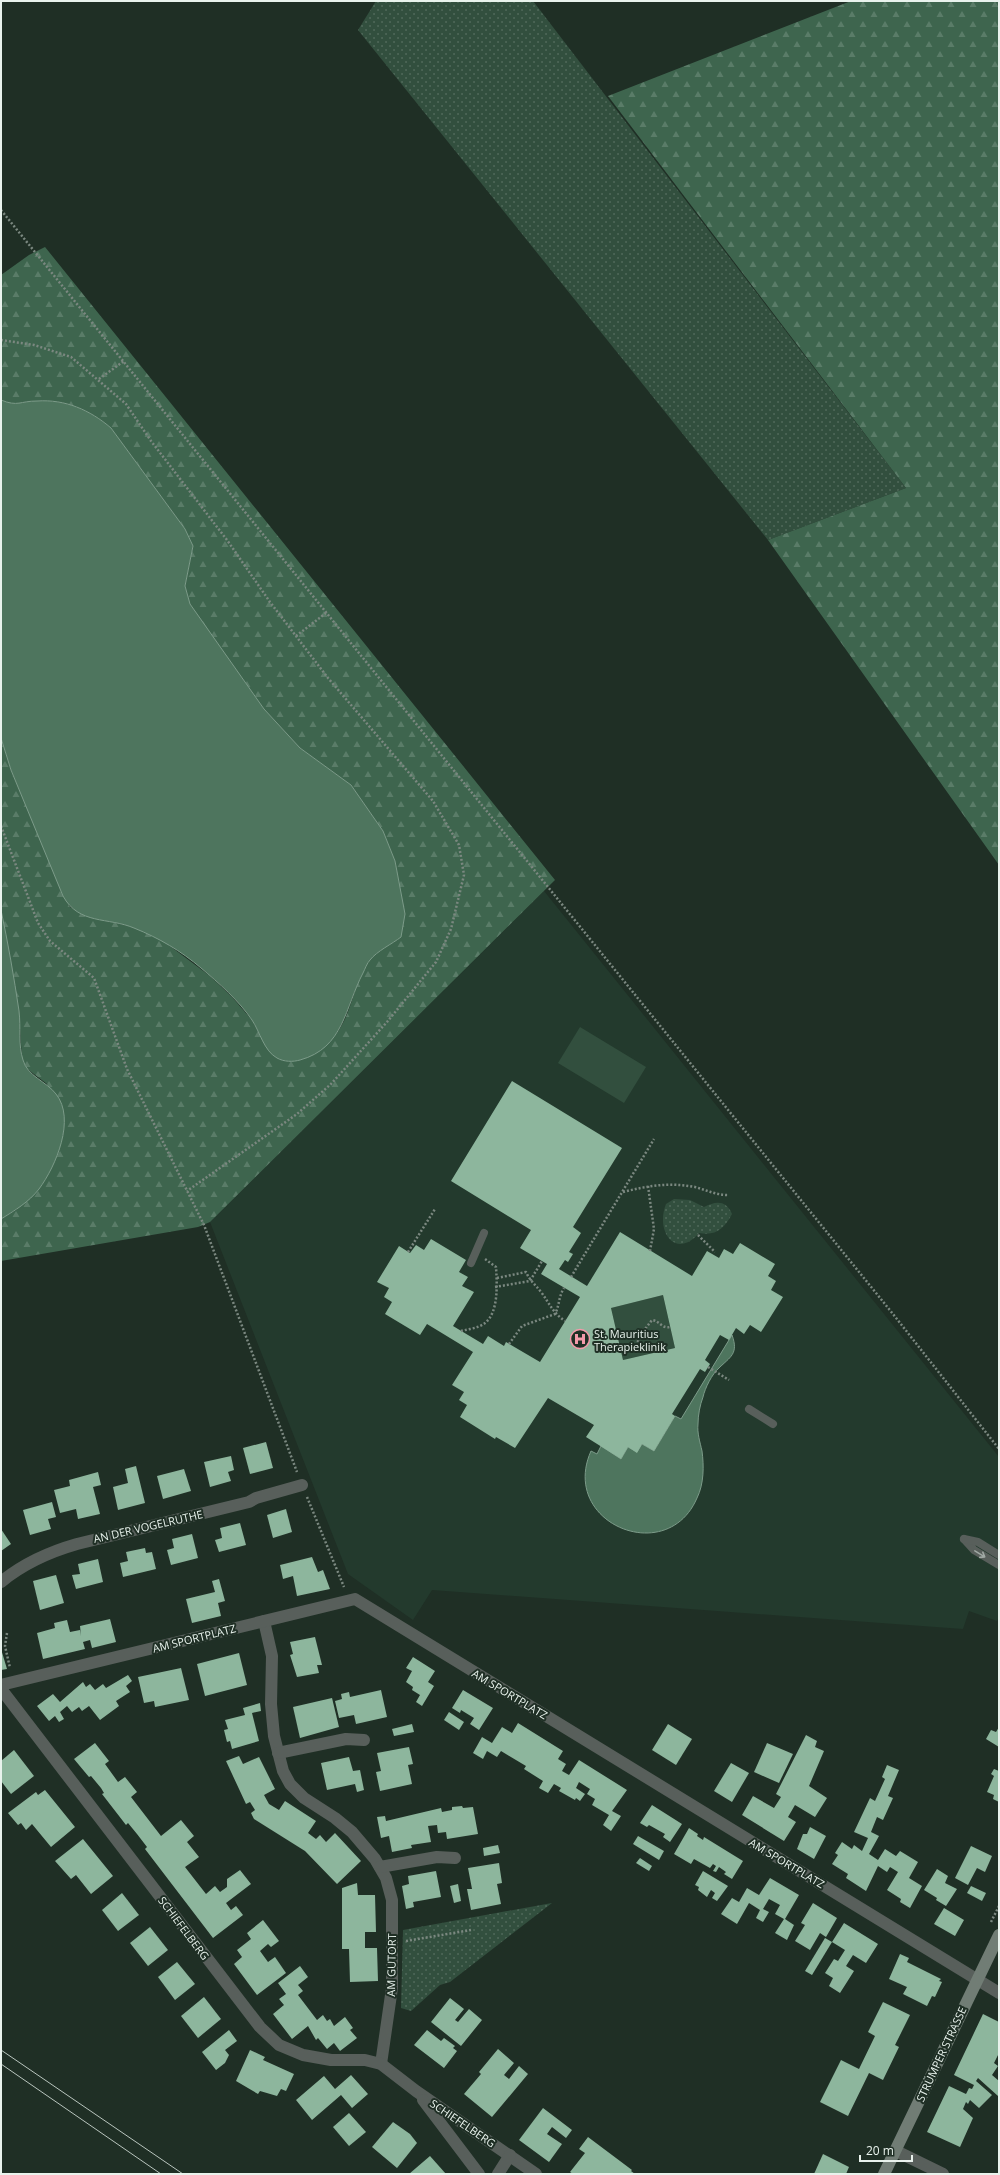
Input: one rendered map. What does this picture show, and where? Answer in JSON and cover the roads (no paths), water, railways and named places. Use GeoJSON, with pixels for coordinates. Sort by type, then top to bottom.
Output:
{"type":"FeatureCollection","features":[{"type":"Feature","properties":{"kind":"main road","name":"STRÜMPER STRASSE"},"geometry":{"type":"LineString","coordinates":[[884,2174],[999,1934]]}},
{"type":"Feature","properties":{"kind":"street","name":"AN DER VOGELRUTHE"},"geometry":{"type":"LineString","coordinates":[[1,1582],[30,1562],[56,1550],[249,1502],[256,1498],[302,1485]]}},
{"type":"Feature","properties":{"kind":"street","name":"AM SPORTPLATZ"},"geometry":{"type":"LineString","coordinates":[[1,1684],[355,1599],[999,1993]]}},
{"type":"Feature","properties":{"kind":"street","name":"AM GUTORT"},"geometry":{"type":"LineString","coordinates":[[264,1621],[272,1656],[274,1736],[278,1753],[290,1784],[304,1798],[335,1818],[352,1832],[380,1867],[386,1878],[392,1900],[392,1988],[381,2064]]}},
{"type":"Feature","properties":{"kind":"street","name":"SCHIEFELBERG"},"geometry":{"type":"LineString","coordinates":[[1,1689],[260,2027],[279,2045],[303,2055],[331,2060],[365,2060],[381,2064],[416,2091],[536,2174]]}},
{"type":"Feature","properties":{"kind":"street"},"geometry":{"type":"LineString","coordinates":[[278,1753],[346,1738],[364,1740]]}},
{"type":"Feature","properties":{"kind":"street"},"geometry":{"type":"LineString","coordinates":[[380,1867],[437,1857],[455,1858]]}},
{"type":"Feature","properties":{"kind":"street","name":"SCHIEFELBERG"},"geometry":{"type":"LineString","coordinates":[[416,2091],[479,2174]]}},
{"type":"Feature","properties":{"kind":"street"},"geometry":{"type":"LineString","coordinates":[[896,2150],[943,2174]]}},
{"type":"Feature","properties":{"kind":"street"},"geometry":{"type":"LineString","coordinates":[[498,2174],[510,2155]]}},
{"type":"Feature","properties":{"kind":"lane"},"geometry":{"type":"LineString","coordinates":[[471,1263],[484,1233]]}},
{"type":"Feature","properties":{"kind":"lane"},"geometry":{"type":"LineString","coordinates":[[749,1409],[774,1424]]}},
{"type":"Feature","properties":{"kind":"lane"},"geometry":{"type":"LineString","coordinates":[[998,1554],[978,1542],[964,1539],[974,1550],[999,1565]]}},
{"type":"Feature","properties":{"kind":"tram line"},"geometry":{"type":"LineString","coordinates":[[1,2050],[183,2174]]}},
{"type":"Feature","properties":{"kind":"tram line"},"geometry":{"type":"LineString","coordinates":[[1,2064],[161,2174]]}},
{"type":"Feature","properties":{"kind":"place","name":"St. Mauritius Therapieklinik"},"geometry":{"type":"Point","coordinates":[580,1339]}}]}
